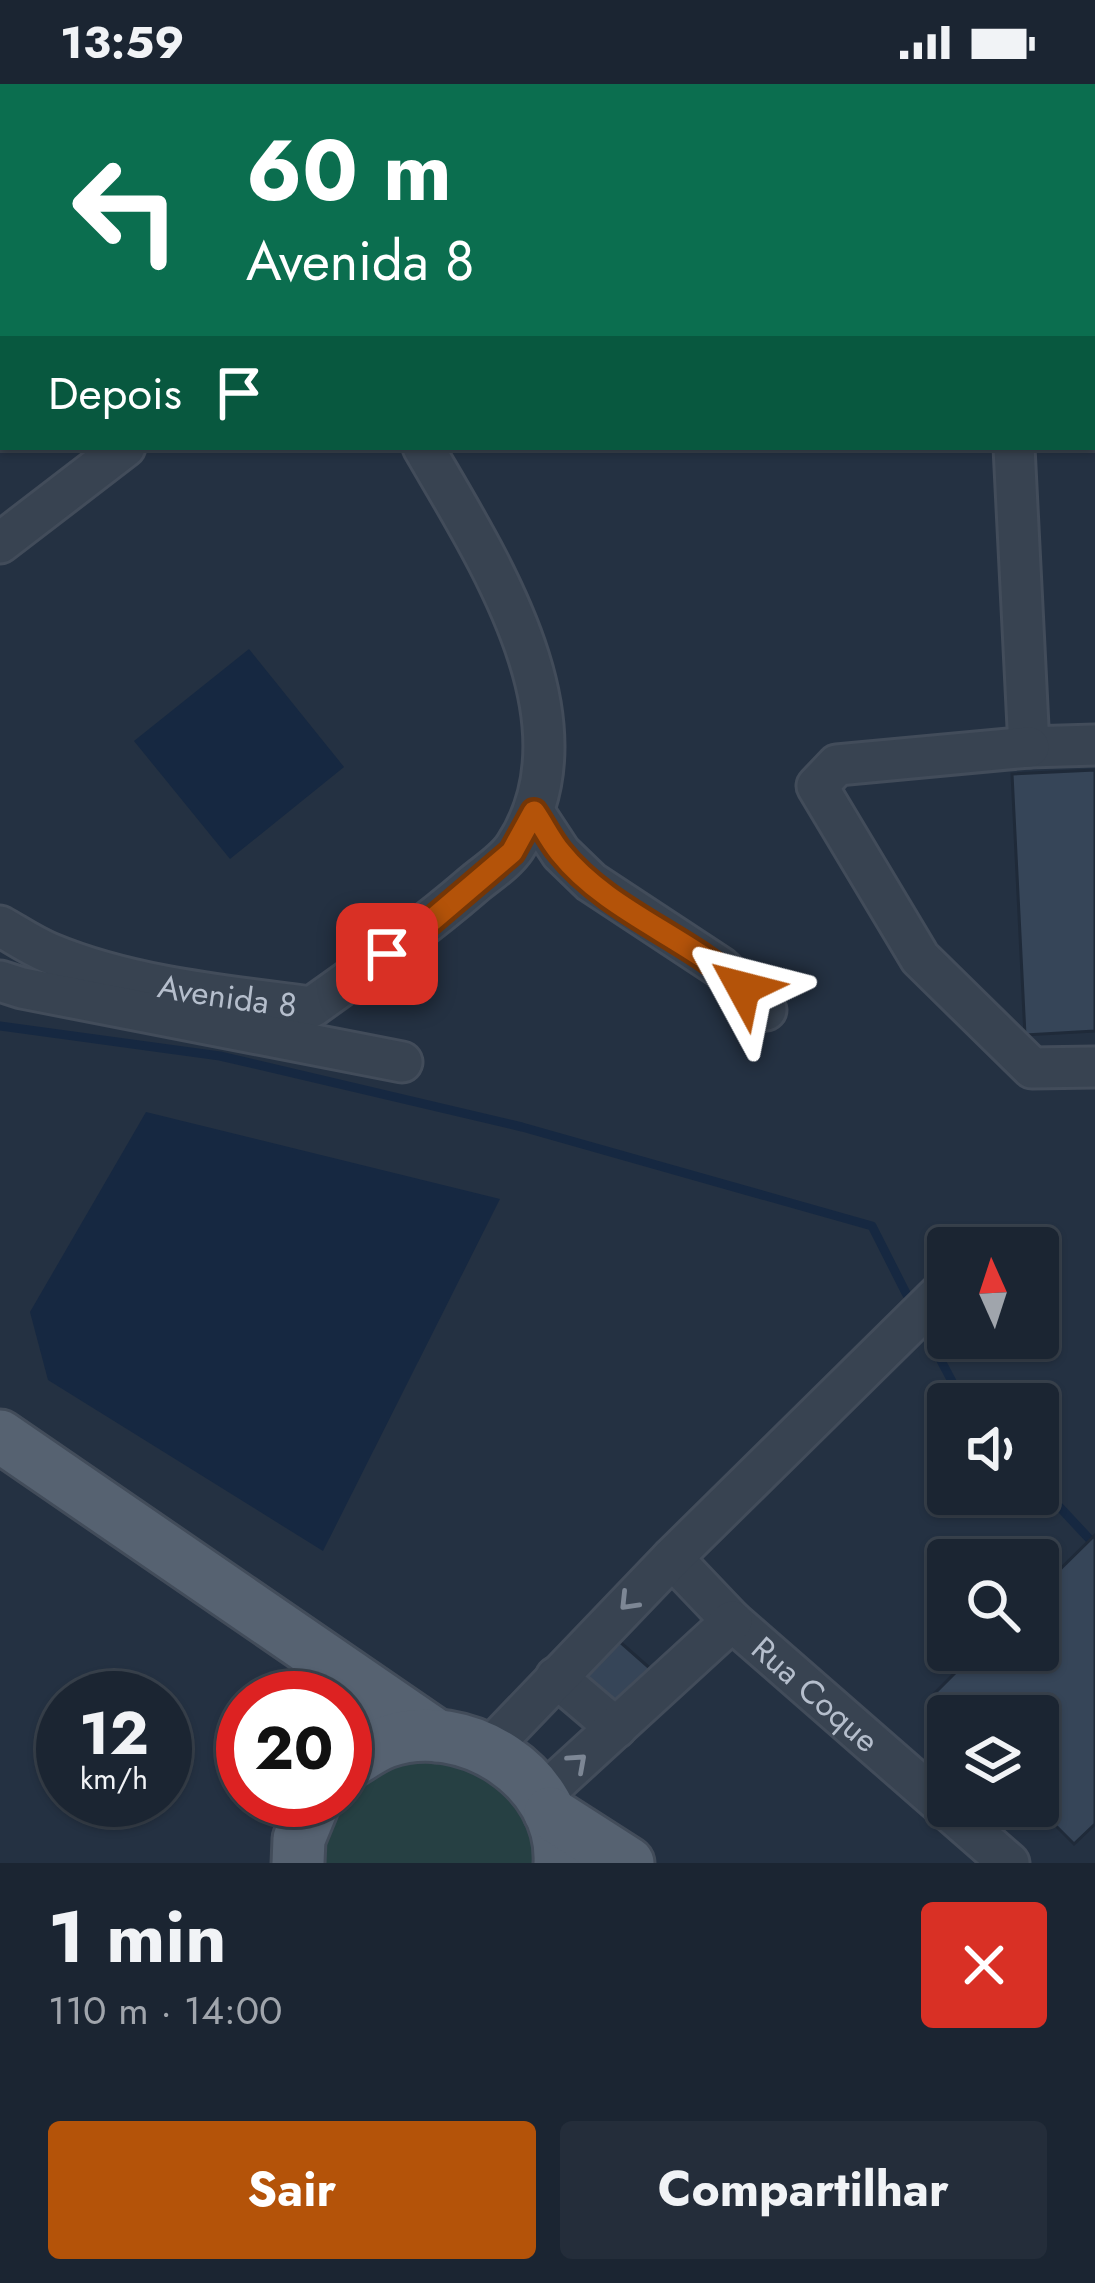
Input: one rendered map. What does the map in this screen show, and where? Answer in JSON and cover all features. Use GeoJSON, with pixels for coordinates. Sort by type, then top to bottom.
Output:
{"type":"FeatureCollection","features":[{"type":"Feature","properties":{"kind":"main road"},"geometry":{"type":"LineString","coordinates":[[0,1436],[323,1671]]}},
{"type":"Feature","properties":{"kind":"main road"},"geometry":{"type":"LineString","coordinates":[[372,1700],[437,1736],[489,1749],[518,1769],[545,1805],[628,1863]]}},
{"type":"Feature","properties":{"kind":"main road"},"geometry":{"type":"LineString","coordinates":[[372,1750],[387,1742],[437,1736]]}},
{"type":"Feature","properties":{"kind":"main road"},"geometry":{"type":"LineString","coordinates":[[545,1805],[560,1863]]}},
{"type":"Feature","properties":{"kind":"lane"},"geometry":{"type":"LineString","coordinates":[[0,544],[121,450]]}},
{"type":"Feature","properties":{"kind":"lane","name":"Avenida 8"},"geometry":{"type":"LineString","coordinates":[[0,926],[49,953],[110,971],[213,995],[312,1007],[424,927],[512,852],[534,812],[543,702],[501,583],[425,450]]}},
{"type":"Feature","properties":{"kind":"lane"},"geometry":{"type":"LineString","coordinates":[[1014,450],[1029,747]]}},
{"type":"Feature","properties":{"kind":"lane"},"geometry":{"type":"LineString","coordinates":[[1095,745],[837,765],[817,786],[920,958],[1032,1068],[1095,1066]]}},
{"type":"Feature","properties":{"kind":"lane"},"geometry":{"type":"LineString","coordinates":[[534,812],[560,853],[591,882],[720,967],[766,1010]]}},
{"type":"Feature","properties":{"kind":"lane","name":"Avenida 8"},"geometry":{"type":"LineString","coordinates":[[0,981],[402,1062]]}},
{"type":"Feature","properties":{"kind":"lane"},"geometry":{"type":"LineString","coordinates":[[489,1749],[672,1558],[927,1307]]}},
{"type":"Feature","properties":{"kind":"lane","name":"Rua Coque"},"geometry":{"type":"LineString","coordinates":[[672,1558],[732,1621],[1009,1863]]}},
{"type":"Feature","properties":{"kind":"lane"},"geometry":{"type":"LineString","coordinates":[[545,1805],[616,1728],[732,1621]]}},
{"type":"Feature","properties":{"kind":"lane"},"geometry":{"type":"LineString","coordinates":[[556,1677],[616,1728]]}},
{"type":"Feature","properties":{"kind":"green space"},"geometry":{"type":"Polygon","coordinates":[[[419,1758],[456,1760],[519,1797],[544,1863],[323,1863],[332,1827],[372,1827],[372,1779],[419,1758]]]}},
{"type":"Feature","properties":{"kind":"water"},"geometry":{"type":"Polygon","coordinates":[[[249,649],[344,767],[230,859],[134,741],[249,649]]]}},
{"type":"Feature","properties":{"kind":"water"},"geometry":{"type":"Polygon","coordinates":[[[146,1112],[500,1199],[323,1551],[48,1380],[30,1312],[146,1112]]]}},
{"type":"Feature","properties":{"kind":"building"},"geometry":{"type":"Polygon","coordinates":[[[1095,770],[1095,1031],[1025,1035],[1012,774],[1095,770]]]}},
{"type":"Feature","properties":{"kind":"building"},"geometry":{"type":"Polygon","coordinates":[[[1095,1535],[1095,1824],[1074,1844],[1057,1827],[1059,1695],[933,1695],[957,1671],[1059,1671],[1059,1570],[1095,1535]]]}},
{"type":"Feature","properties":{"kind":"building"},"geometry":{"type":"Polygon","coordinates":[[[611,1634],[653,1671],[615,1714],[573,1678],[611,1634]]]}},
{"type":"Feature","properties":{"kind":"waterway"},"geometry":{"type":"LineString","coordinates":[[0,1026],[220,1056],[522,1127],[872,1226],[907,1295]]}},
{"type":"Feature","properties":{"kind":"waterway"},"geometry":{"type":"LineString","coordinates":[[940,1359],[953,1383]]}},
{"type":"Feature","properties":{"kind":"waterway"},"geometry":{"type":"LineString","coordinates":[[1059,1506],[1095,1545]]}},
{"type":"Feature","properties":{"kind":"route"},"geometry":{"type":"LineString","coordinates":[[387,954],[512,852],[534,812],[560,853],[591,882],[720,967],[743,988]]}}]}
